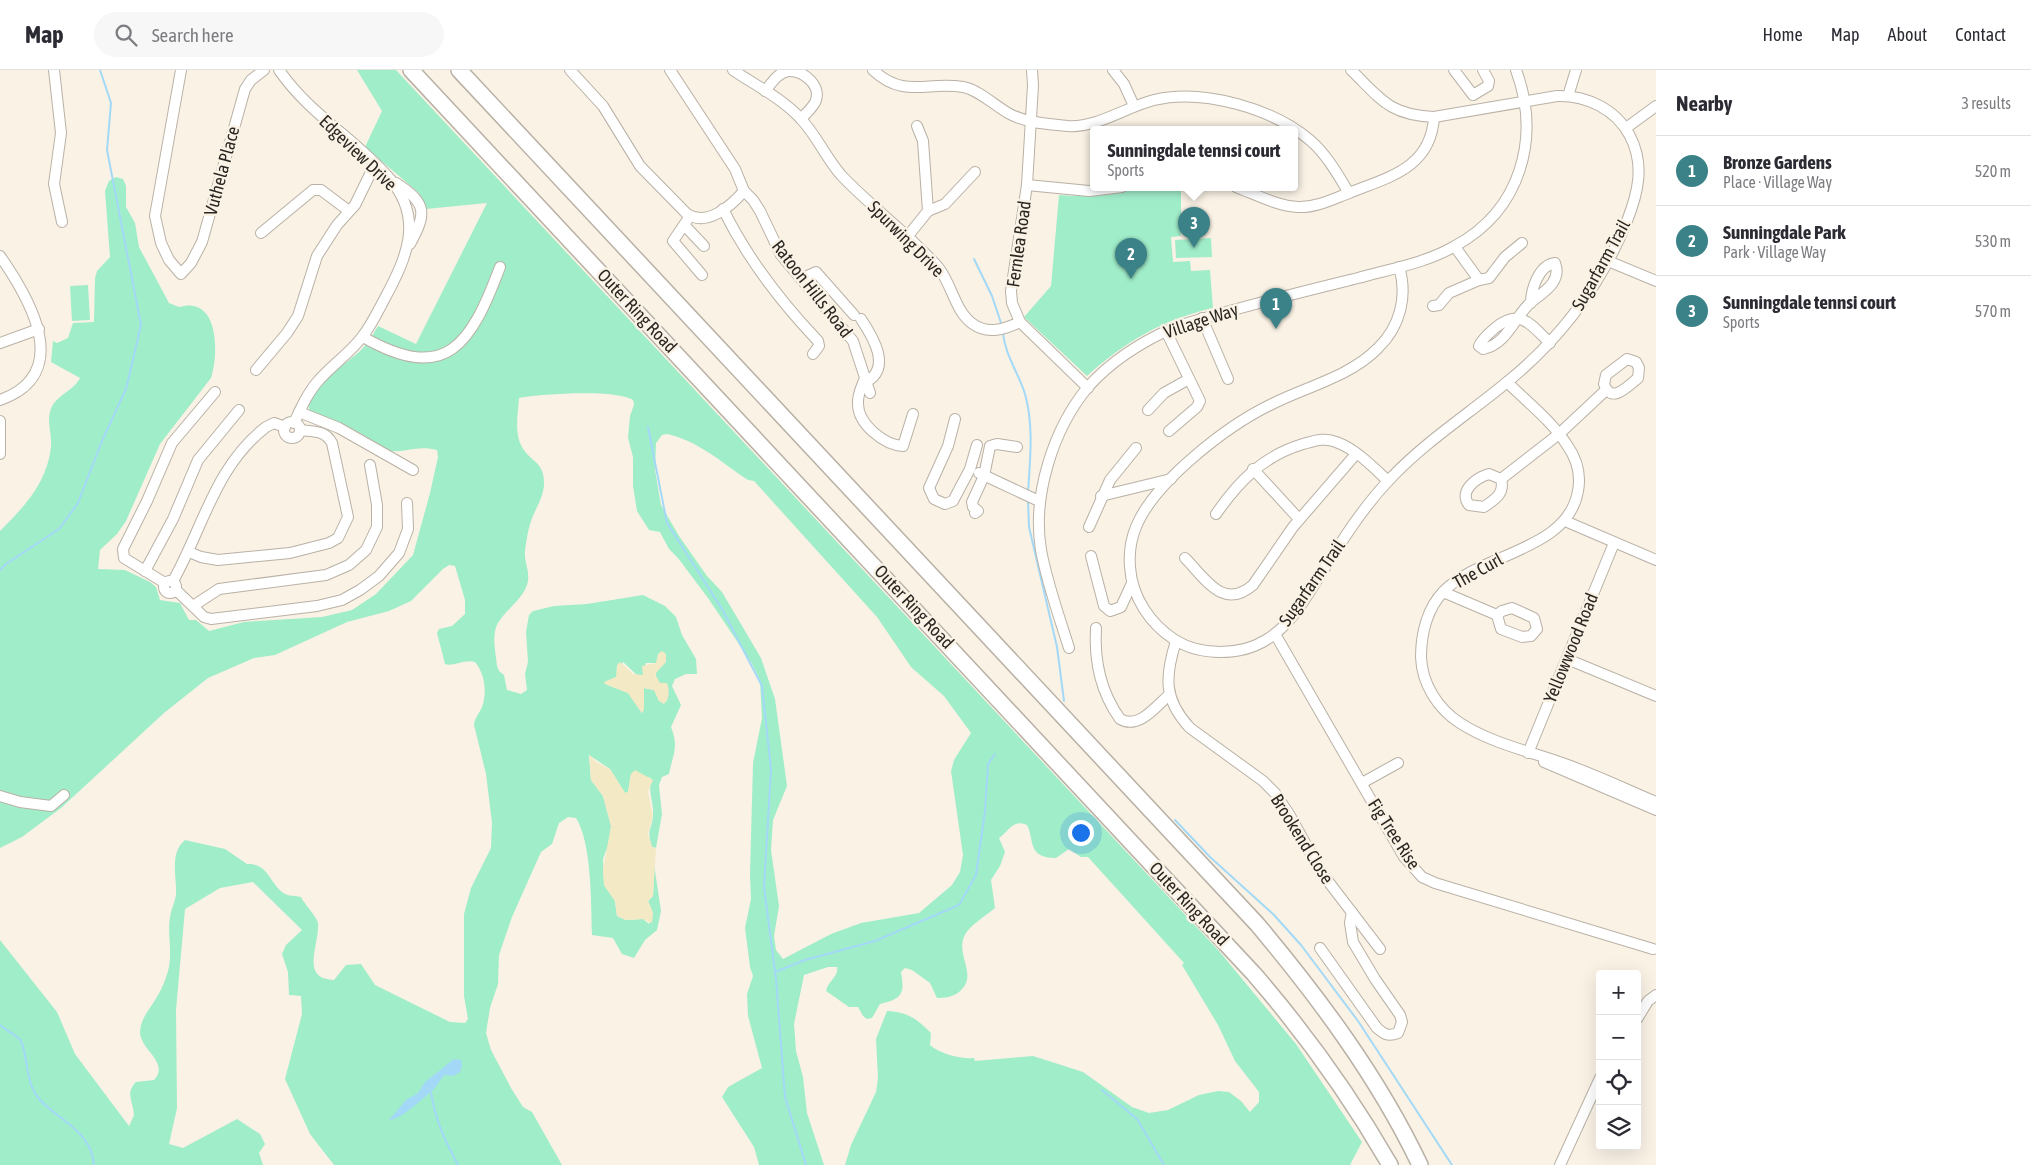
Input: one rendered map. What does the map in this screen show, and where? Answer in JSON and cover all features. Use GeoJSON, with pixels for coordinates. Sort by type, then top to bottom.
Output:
{"type":"FeatureCollection","features":[{"type":"Feature","properties":{"kind":"highway","name":"Outer Ring Road"},"geometry":{"type":"LineString","coordinates":[[411,70],[1254,974],[1347,1094],[1390,1165]]}},
{"type":"Feature","properties":{"kind":"highway","name":"Outer Ring Road"},"geometry":{"type":"LineString","coordinates":[[459,70],[1257,924],[1305,983],[1348,1042],[1386,1101],[1420,1165]]}},
{"type":"Feature","properties":{"kind":"street"},"geometry":{"type":"LineString","coordinates":[[54,70],[61,133],[54,184],[62,222]]}},
{"type":"Feature","properties":{"kind":"street","name":"Vuthela Place"},"geometry":{"type":"LineString","coordinates":[[181,70],[156,216],[162,242],[169,260],[181,274],[191,263],[202,242],[245,89],[251,80],[264,70]]}},
{"type":"Feature","properties":{"kind":"street","name":"Edgeview Drive"},"geometry":{"type":"LineString","coordinates":[[279,70],[300,97],[320,117],[375,164],[398,189],[406,208],[410,234],[407,249],[388,291],[363,337],[318,380],[293,426]]}},
{"type":"Feature","properties":{"kind":"street"},"geometry":{"type":"LineString","coordinates":[[570,70],[603,106],[640,166],[690,216],[710,217],[723,209],[744,191]]}},
{"type":"Feature","properties":{"kind":"street","name":"Ratoon Hills Road"},"geometry":{"type":"LineString","coordinates":[[670,70],[735,169],[744,191],[760,211],[781,255],[853,341],[870,393]]}},
{"type":"Feature","properties":{"kind":"street","name":"Spurwing Drive"},"geometry":{"type":"LineString","coordinates":[[733,70],[801,118],[841,175],[908,237],[944,275],[959,307],[971,323],[986,330],[995,330],[1020,322]]}},
{"type":"Feature","properties":{"kind":"street"},"geometry":{"type":"LineString","coordinates":[[765,92],[782,73],[796,70],[803,74],[815,86],[817,94],[813,106],[801,118]]}},
{"type":"Feature","properties":{"kind":"street"},"geometry":{"type":"LineString","coordinates":[[873,70],[884,79],[902,87],[965,87],[1010,114],[1031,121],[1079,126],[1157,99],[1198,97],[1232,102],[1255,110],[1288,126]]}},
{"type":"Feature","properties":{"kind":"street","name":"Fernlea Road"},"geometry":{"type":"LineString","coordinates":[[1032,70],[1027,185],[1011,291],[1012,303],[1020,322],[1088,388]]}},
{"type":"Feature","properties":{"kind":"street"},"geometry":{"type":"LineString","coordinates":[[1113,70],[1124,84],[1134,106]]}},
{"type":"Feature","properties":{"kind":"street"},"geometry":{"type":"LineString","coordinates":[[1454,70],[1470,93],[1475,95],[1489,84],[1483,70]]}},
{"type":"Feature","properties":{"kind":"street","name":"Village Way"},"geometry":{"type":"LineString","coordinates":[[1069,648],[1041,550],[1039,501],[1047,465],[1056,443],[1070,414],[1088,388],[1126,354],[1150,338],[1166,331],[1202,318],[1399,267],[1455,247],[1477,232],[1492,218],[1511,190],[1525,152],[1527,134],[1525,101],[1516,70]]}},
{"type":"Feature","properties":{"kind":"street"},"geometry":{"type":"LineString","coordinates":[[1568,96],[1576,70]]}},
{"type":"Feature","properties":{"kind":"street","name":"Sugarfarm Trail"},"geometry":{"type":"LineString","coordinates":[[1356,72],[1370,92],[1388,106],[1412,115],[1434,117],[1525,101],[1568,96],[1602,107],[1626,128],[1637,155],[1638,184],[1628,218],[1608,261],[1580,307],[1550,343],[1507,382],[1422,449],[1388,481],[1350,529],[1294,614],[1275,634],[1248,648],[1234,651],[1204,650],[1176,641],[1150,618],[1142,606],[1132,583],[1130,556],[1136,526],[1146,508],[1171,479],[1196,455],[1237,425],[1268,406],[1346,370],[1379,348],[1393,328],[1402,304],[1404,286],[1399,267]]}},
{"type":"Feature","properties":{"kind":"street"},"geometry":{"type":"LineString","coordinates":[[1626,128],[1656,106]]}},
{"type":"Feature","properties":{"kind":"street"},"geometry":{"type":"LineString","coordinates":[[1248,191],[1296,207],[1320,203],[1397,175],[1407,168],[1426,146],[1434,127],[1434,117]]}},
{"type":"Feature","properties":{"kind":"street"},"geometry":{"type":"LineString","coordinates":[[917,126],[923,141],[928,211]]}},
{"type":"Feature","properties":{"kind":"street"},"geometry":{"type":"LineString","coordinates":[[1298,132],[1311,141],[1324,155],[1349,193]]}},
{"type":"Feature","properties":{"kind":"street"},"geometry":{"type":"LineString","coordinates":[[256,370],[287,333],[298,316],[324,243],[361,195],[375,164]]}},
{"type":"Feature","properties":{"kind":"street"},"geometry":{"type":"LineString","coordinates":[[908,237],[928,211],[946,204],[975,172]]}},
{"type":"Feature","properties":{"kind":"street"},"geometry":{"type":"LineString","coordinates":[[388,177],[413,194],[421,206],[422,221],[407,249]]}},
{"type":"Feature","properties":{"kind":"street"},"geometry":{"type":"LineString","coordinates":[[1027,185],[1090,191]]}},
{"type":"Feature","properties":{"kind":"street"},"geometry":{"type":"LineString","coordinates":[[261,233],[313,190],[321,190],[349,211]]}},
{"type":"Feature","properties":{"kind":"street"},"geometry":{"type":"LineString","coordinates":[[723,209],[757,269],[790,312],[818,341],[819,346],[814,354]]}},
{"type":"Feature","properties":{"kind":"street"},"geometry":{"type":"LineString","coordinates":[[690,216],[673,241],[702,275]]}},
{"type":"Feature","properties":{"kind":"street"},"geometry":{"type":"LineString","coordinates":[[685,226],[704,246]]}},
{"type":"Feature","properties":{"kind":"street"},"geometry":{"type":"LineString","coordinates":[[1455,247],[1478,277],[1489,278],[1505,257],[1522,243]]}},
{"type":"Feature","properties":{"kind":"street"},"geometry":{"type":"LineString","coordinates":[[0,256],[24,294],[39,329],[40,358],[36,371],[21,390],[0,400]]}},
{"type":"Feature","properties":{"kind":"street"},"geometry":{"type":"LineString","coordinates":[[1608,261],[1656,281]]}},
{"type":"Feature","properties":{"kind":"street"},"geometry":{"type":"LineString","coordinates":[[363,337],[378,346],[414,359],[442,354],[456,345],[473,328],[486,306],[500,267]]}},
{"type":"Feature","properties":{"kind":"street"},"geometry":{"type":"LineString","coordinates":[[801,279],[816,272],[857,317],[873,338],[879,363],[876,376],[866,380],[858,399],[859,412],[879,437],[892,445],[903,446],[913,414]]}},
{"type":"Feature","properties":{"kind":"street"},"geometry":{"type":"LineString","coordinates":[[1531,303],[1521,317],[1550,343]]}},
{"type":"Feature","properties":{"kind":"street"},"geometry":{"type":"LineString","coordinates":[[1202,318],[1228,379]]}},
{"type":"Feature","properties":{"kind":"street"},"geometry":{"type":"LineString","coordinates":[[0,344],[39,329]]}},
{"type":"Feature","properties":{"kind":"street"},"geometry":{"type":"LineString","coordinates":[[1166,331],[1199,397],[1200,404],[1169,431]]}},
{"type":"Feature","properties":{"kind":"street"},"geometry":{"type":"LineString","coordinates":[[1148,410],[1164,393],[1189,379]]}},
{"type":"Feature","properties":{"kind":"street","name":"The Curl"},"geometry":{"type":"LineString","coordinates":[[1507,382],[1559,434],[1575,458],[1579,485],[1572,511],[1564,521],[1547,535],[1476,570],[1443,592],[1428,616],[1421,646],[1421,661],[1431,692],[1439,705],[1458,722],[1531,754],[1562,763],[1656,802]]}},
{"type":"Feature","properties":{"kind":"street"},"geometry":{"type":"LineString","coordinates":[[1501,479],[1559,434],[1606,390]]}},
{"type":"Feature","properties":{"kind":"street"},"geometry":{"type":"LineString","coordinates":[[215,392],[172,442],[147,501],[123,550],[124,558],[171,585],[204,617],[211,619],[342,600],[360,590],[378,576],[399,553],[408,529],[407,503]]}},
{"type":"Feature","properties":{"kind":"street"},"geometry":{"type":"LineString","coordinates":[[145,570],[164,538],[198,460],[206,447],[239,410]]}},
{"type":"Feature","properties":{"kind":"street"},"geometry":{"type":"LineString","coordinates":[[299,412],[339,428],[413,470]]}},
{"type":"Feature","properties":{"kind":"street"},"geometry":{"type":"LineString","coordinates":[[955,419],[948,446],[930,482],[930,494],[934,499],[945,504],[953,501],[970,469],[977,445]]}},
{"type":"Feature","properties":{"kind":"street"},"geometry":{"type":"LineString","coordinates":[[0,421],[0,454]]}},
{"type":"Feature","properties":{"kind":"street"},"geometry":{"type":"LineString","coordinates":[[171,585],[189,552],[219,481],[228,467],[266,427],[274,423],[321,432],[328,436],[332,443],[348,517],[338,538],[329,543],[290,553],[218,560],[201,557],[189,552]]}},
{"type":"Feature","properties":{"kind":"street"},"geometry":{"type":"LineString","coordinates":[[1216,514],[1234,487],[1274,455],[1316,440],[1328,439],[1338,442],[1356,454],[1388,481]]}},
{"type":"Feature","properties":{"kind":"street"},"geometry":{"type":"LineString","coordinates":[[975,513],[978,512],[973,507],[972,502],[984,476],[990,446],[997,444],[1017,447]]}},
{"type":"Feature","properties":{"kind":"street"},"geometry":{"type":"LineString","coordinates":[[1089,527],[1101,496],[1121,464],[1136,448]]}},
{"type":"Feature","properties":{"kind":"street"},"geometry":{"type":"LineString","coordinates":[[1185,558],[1218,592],[1227,595],[1237,595],[1253,585],[1299,519],[1356,454]]}},
{"type":"Feature","properties":{"kind":"street"},"geometry":{"type":"LineString","coordinates":[[193,606],[219,589],[326,575],[353,562],[366,550],[377,527],[377,505],[370,465]]}},
{"type":"Feature","properties":{"kind":"street"},"geometry":{"type":"LineString","coordinates":[[970,469],[1039,501]]}},
{"type":"Feature","properties":{"kind":"street"},"geometry":{"type":"LineString","coordinates":[[1254,470],[1299,519]]}},
{"type":"Feature","properties":{"kind":"street"},"geometry":{"type":"LineString","coordinates":[[1101,496],[1171,479]]}},
{"type":"Feature","properties":{"kind":"street"},"geometry":{"type":"LineString","coordinates":[[1564,521],[1614,544],[1656,560]]}},
{"type":"Feature","properties":{"kind":"street","name":"Yellowwood Road"},"geometry":{"type":"LineString","coordinates":[[1531,754],[1614,544]]}},
{"type":"Feature","properties":{"kind":"street"},"geometry":{"type":"LineString","coordinates":[[1091,556],[1104,606],[1110,611],[1121,607],[1132,583]]}},
{"type":"Feature","properties":{"kind":"street"},"geometry":{"type":"LineString","coordinates":[[1443,592],[1497,615]]}},
{"type":"Feature","properties":{"kind":"street"},"geometry":{"type":"LineString","coordinates":[[1096,628],[1094,653],[1096,666],[1106,694],[1120,719],[1131,722],[1143,718],[1170,695]]}},
{"type":"Feature","properties":{"kind":"street","name":"Fig Tree Rise"},"geometry":{"type":"LineString","coordinates":[[1275,634],[1404,857],[1422,877],[1457,890],[1653,949]]}},
{"type":"Feature","properties":{"kind":"street","name":"Brookend Close"},"geometry":{"type":"LineString","coordinates":[[1176,641],[1168,669],[1170,695],[1180,717],[1190,728],[1264,781],[1275,793],[1289,814],[1320,872],[1380,949]]}},
{"type":"Feature","properties":{"kind":"street"},"geometry":{"type":"LineString","coordinates":[[1567,659],[1656,696]]}},
{"type":"Feature","properties":{"kind":"street","name":"The Curl"},"geometry":{"type":"LineString","coordinates":[[1531,754],[1548,765],[1656,810]]}},
{"type":"Feature","properties":{"kind":"street"},"geometry":{"type":"LineString","coordinates":[[1362,784],[1398,763]]}},
{"type":"Feature","properties":{"kind":"street"},"geometry":{"type":"LineString","coordinates":[[0,796],[20,802],[52,806],[64,794]]}},
{"type":"Feature","properties":{"kind":"street"},"geometry":{"type":"LineString","coordinates":[[1320,948],[1377,1028],[1384,1034],[1398,1033],[1402,1022],[1400,1015],[1371,972],[1354,942],[1350,923],[1352,912]]}},
{"type":"Feature","properties":{"kind":"street"},"geometry":{"type":"LineString","coordinates":[[1640,1015],[1648,1001],[1656,995]]}},
{"type":"Feature","properties":{"kind":"street"},"geometry":{"type":"LineString","coordinates":[[1560,1165],[1596,1087]]}},
{"type":"Feature","properties":{"kind":"green space"},"geometry":{"type":"Polygon","coordinates":[[[357,70],[396,70],[1219,951],[1296,1044],[1362,1142],[1350,1165],[845,1165],[851,1145],[876,1092],[878,1078],[876,1039],[887,1011],[901,1013],[916,1020],[931,1033],[930,1045],[945,1053],[957,1057],[974,1058],[975,1061],[1033,1056],[1083,1072],[1132,1107],[1149,1113],[1168,1110],[1199,1095],[1218,1091],[1229,1092],[1241,1101],[1250,1112],[1259,1102],[1259,1092],[1235,1061],[1218,1025],[1182,965],[1184,963],[1088,857],[1081,857],[1069,849],[1056,858],[1040,855],[1034,848],[1027,825],[1018,824],[1011,827],[999,838],[1005,852],[1000,866],[991,880],[995,908],[973,925],[964,937],[962,944],[967,979],[965,986],[957,994],[937,998],[930,983],[912,970],[905,968],[901,972],[902,990],[900,994],[893,1000],[880,1004],[872,1018],[867,1019],[858,1007],[849,1007],[826,991],[836,974],[837,967],[828,967],[804,975],[794,1024],[796,1051],[803,1077],[807,1113],[824,1165],[759,1165],[754,1147],[722,1097],[728,1087],[762,1068],[748,1016],[747,994],[753,976],[745,928],[751,899],[753,763],[762,718],[760,680],[751,662],[708,598],[669,549],[660,532],[649,530],[637,511],[633,486],[633,457],[628,438],[630,416],[634,405],[633,400],[611,394],[578,393],[519,398],[518,436],[522,447],[540,467],[544,477],[544,485],[541,499],[531,521],[525,551],[528,576],[527,585],[520,598],[504,614],[495,632],[494,644],[497,666],[504,675],[507,690],[521,694],[527,690],[525,674],[528,662],[526,632],[529,615],[533,611],[554,606],[587,604],[643,595],[665,606],[676,617],[682,635],[696,659],[697,674],[686,674],[675,679],[672,686],[681,705],[671,727],[675,740],[674,756],[669,774],[662,777],[659,785],[662,814],[656,848],[652,847],[649,836],[653,815],[650,789],[651,778],[631,774],[628,792],[625,793],[610,769],[589,755],[591,780],[603,796],[611,826],[610,840],[603,859],[604,885],[615,901],[617,916],[626,920],[643,919],[649,924],[653,913],[648,901],[653,896],[654,864],[661,911],[657,930],[645,940],[634,958],[622,954],[613,938],[592,935],[590,874],[585,842],[576,818],[568,817],[559,823],[552,844],[541,852],[512,917],[499,955],[498,984],[490,1008],[486,1033],[491,1050],[511,1088],[523,1107],[532,1112],[562,1165],[334,1165],[310,1134],[285,1079],[302,1014],[301,996],[289,995],[288,972],[282,954],[286,945],[302,930],[253,882],[220,888],[185,909],[176,1010],[177,1108],[169,1144],[183,1148],[237,1119],[260,1134],[265,1144],[259,1153],[263,1165],[0,1165],[0,940],[57,1012],[75,1054],[129,1126],[134,1115],[130,1097],[133,1086],[136,1082],[154,1080],[158,1074],[157,1062],[142,1039],[140,1028],[161,990],[168,971],[170,957],[169,923],[176,895],[175,858],[180,845],[185,840],[225,849],[247,864],[259,866],[284,894],[301,897],[318,923],[314,967],[317,974],[323,978],[334,980],[346,965],[361,964],[375,985],[450,1022],[465,1023],[468,1019],[464,996],[464,914],[471,888],[491,848],[492,823],[486,774],[474,725],[484,698],[483,676],[475,662],[467,661],[452,665],[445,664],[437,633],[439,629],[452,626],[465,614],[465,600],[455,566],[449,565],[443,569],[411,601],[389,611],[347,622],[275,655],[254,658],[208,678],[164,713],[61,808],[22,837],[0,848],[0,531],[33,494],[45,472],[51,447],[49,420],[52,406],[80,378],[51,362],[53,341],[57,343],[68,338],[73,323],[94,322],[95,278],[97,271],[110,257],[105,191],[109,181],[116,177],[123,179],[126,186],[126,207],[135,223],[139,247],[169,303],[179,307],[192,306],[202,310],[209,318],[215,341],[215,355],[211,378],[160,444],[126,521],[117,534],[100,550],[98,569],[125,570],[150,582],[156,587],[160,600],[180,603],[189,620],[196,620],[209,631],[244,622],[322,617],[352,610],[376,594],[413,555],[430,493],[438,457],[437,450],[422,448],[396,451],[382,450],[309,412],[310,403],[320,386],[362,349],[378,326],[416,344],[487,203],[426,209],[419,193],[365,147],[382,111],[357,70]],[[667,434],[662,435],[656,443],[655,470],[661,505],[679,536],[707,576],[722,592],[761,658],[775,699],[787,786],[773,820],[771,850],[779,906],[774,936],[776,950],[783,959],[831,934],[861,923],[919,913],[952,885],[960,872],[963,855],[951,771],[954,760],[971,733],[944,696],[911,667],[877,617],[754,481],[748,480],[700,447],[679,437],[667,434]],[[623,662],[616,677],[605,682],[605,684],[628,693],[642,713],[644,709],[644,688],[654,690],[659,701],[667,701],[668,693],[656,679],[656,663],[646,663],[643,675],[638,676],[623,662]]]}},
{"type":"Feature","properties":{"kind":"green space"},"geometry":{"type":"Polygon","coordinates":[[[1181,191],[1181,236],[1171,237],[1173,262],[1190,261],[1191,271],[1210,270],[1213,308],[1177,319],[1146,333],[1116,352],[1087,376],[1024,317],[1051,286],[1059,195],[1081,196],[1121,192],[1181,191]]]}},
{"type":"Feature","properties":{"kind":"green space"},"geometry":{"type":"Polygon","coordinates":[[[1211,238],[1212,257],[1176,258],[1175,240],[1211,238]]]}},
{"type":"Feature","properties":{"kind":"green space"},"geometry":{"type":"Polygon","coordinates":[[[88,285],[90,320],[72,321],[70,286],[88,285]]]}},
{"type":"Feature","properties":{"kind":"sand"},"geometry":{"type":"Polygon","coordinates":[[[662,651],[666,654],[666,662],[655,674],[660,683],[667,683],[668,686],[668,697],[664,704],[659,701],[654,690],[644,688],[644,709],[642,713],[628,693],[605,684],[604,682],[616,677],[617,665],[620,662],[633,674],[643,675],[642,666],[656,663],[658,654],[662,651]]]}},
{"type":"Feature","properties":{"kind":"sand"},"geometry":{"type":"Polygon","coordinates":[[[589,755],[596,762],[610,769],[625,793],[628,792],[631,774],[635,770],[653,780],[648,792],[653,816],[648,834],[652,847],[656,848],[653,896],[648,901],[653,913],[652,923],[643,919],[626,920],[617,916],[615,901],[604,885],[603,870],[611,826],[603,796],[591,780],[589,755]]]}},
{"type":"Feature","properties":{"kind":"water"},"geometry":{"type":"Polygon","coordinates":[[[454,1059],[461,1060],[460,1072],[453,1076],[445,1075],[434,1089],[411,1108],[399,1117],[389,1120],[406,1100],[418,1093],[425,1082],[454,1059]]]}},
{"type":"Feature","properties":{"kind":"waterway"},"geometry":{"type":"LineString","coordinates":[[0,570],[6,564],[59,529],[78,503],[102,441],[126,389],[141,325],[107,150],[111,103],[100,70]]}},
{"type":"Feature","properties":{"kind":"waterway"},"geometry":{"type":"LineString","coordinates":[[974,259],[992,296],[1002,326]]}},
{"type":"Feature","properties":{"kind":"waterway"},"geometry":{"type":"LineString","coordinates":[[1003,333],[1006,349],[1025,394],[1030,418],[1031,443],[1028,493]]}},
{"type":"Feature","properties":{"kind":"waterway"},"geometry":{"type":"LineString","coordinates":[[648,427],[667,523],[722,609],[762,686],[771,769],[764,887],[776,979],[785,1097],[806,1165]]}},
{"type":"Feature","properties":{"kind":"waterway"},"geometry":{"type":"LineString","coordinates":[[1028,500],[1029,527],[1057,647],[1064,701]]}},
{"type":"Feature","properties":{"kind":"waterway"},"geometry":{"type":"LineString","coordinates":[[775,972],[805,960],[875,941],[959,905],[976,875],[985,811],[988,764],[995,754]]}},
{"type":"Feature","properties":{"kind":"waterway"},"geometry":{"type":"LineString","coordinates":[[1175,820],[1210,857],[1274,915],[1301,945],[1358,1021],[1452,1165]]}},
{"type":"Feature","properties":{"kind":"waterway"},"geometry":{"type":"LineString","coordinates":[[0,1025],[21,1041],[35,1094],[81,1135],[88,1144],[94,1165]]}},
{"type":"Feature","properties":{"kind":"waterway"},"geometry":{"type":"LineString","coordinates":[[1102,1090],[1137,1119],[1164,1165]]}},
{"type":"Feature","properties":{"kind":"waterway"},"geometry":{"type":"LineString","coordinates":[[431,1092],[441,1130],[458,1165]]}},
{"type":"Feature","properties":{"kind":"place","name":"Sunningdale tennsi court"},"geometry":{"type":"Point","coordinates":[1194,248]}},
{"type":"Feature","properties":{"kind":"place","name":"Sunningdale Park"},"geometry":{"type":"Point","coordinates":[1131,279]}},
{"type":"Feature","properties":{"kind":"place","name":"Bronze Gardens"},"geometry":{"type":"Point","coordinates":[1276,329]}}]}
